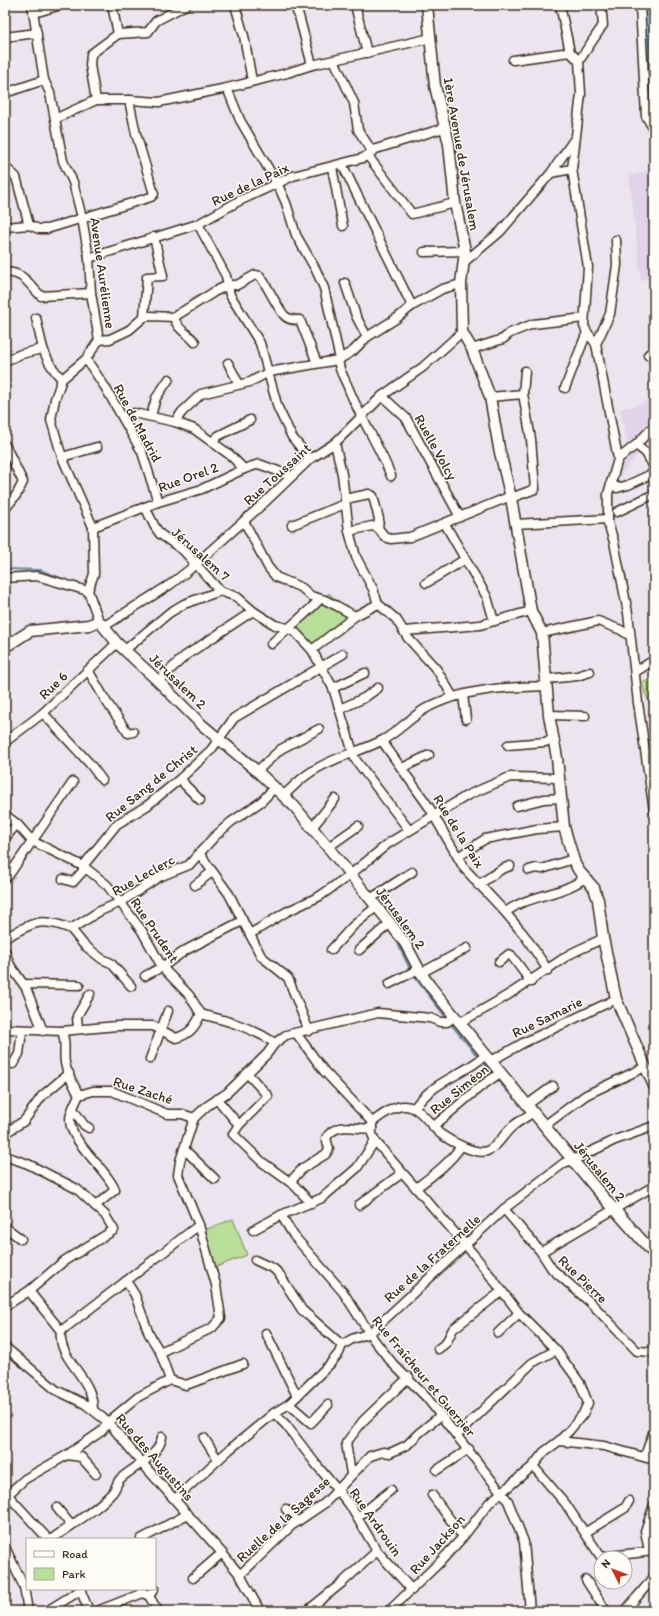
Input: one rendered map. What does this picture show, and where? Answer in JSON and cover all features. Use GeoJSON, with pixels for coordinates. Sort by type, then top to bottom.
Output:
{"type":"FeatureCollection","features":[{"type":"Feature","properties":{"kind":"street"},"geometry":{"type":"LineString","coordinates":[[33,9],[61,5]]}},
{"type":"Feature","properties":{"kind":"street"},"geometry":{"type":"LineString","coordinates":[[112,5],[118,34]]}},
{"type":"Feature","properties":{"kind":"street"},"geometry":{"type":"LineString","coordinates":[[96,100],[90,65],[91,54],[118,34],[148,32],[156,21],[162,16],[186,5]]}},
{"type":"Feature","properties":{"kind":"street"},"geometry":{"type":"LineString","coordinates":[[235,5],[244,36],[252,81]]}},
{"type":"Feature","properties":{"kind":"street"},"geometry":{"type":"LineString","coordinates":[[294,5],[299,16],[312,65]]}},
{"type":"Feature","properties":{"kind":"street"},"geometry":{"type":"LineString","coordinates":[[355,5],[367,53]]}},
{"type":"Feature","properties":{"kind":"street","name":"1ère Avenue de Jérusalem"},"geometry":{"type":"LineString","coordinates":[[427,5],[435,86],[449,144],[455,203],[465,251],[461,284],[462,332]]}},
{"type":"Feature","properties":{"kind":"street"},"geometry":{"type":"LineString","coordinates":[[560,5],[570,52],[579,61]]}},
{"type":"Feature","properties":{"kind":"street"},"geometry":{"type":"LineString","coordinates":[[601,5],[603,25],[579,61],[582,94],[572,169],[588,268],[584,318],[587,332],[596,344],[618,458],[611,482],[607,504],[608,519],[628,613],[638,703],[654,811]]}},
{"type":"Feature","properties":{"kind":"street"},"geometry":{"type":"LineString","coordinates":[[640,5],[646,116],[654,130]]}},
{"type":"Feature","properties":{"kind":"street","name":"Avenue Aurélienne"},"geometry":{"type":"LineString","coordinates":[[33,9],[44,80],[50,93],[63,161],[73,182],[82,218],[89,258],[91,293],[99,340],[86,359],[62,378]]}},
{"type":"Feature","properties":{"kind":"street"},"geometry":{"type":"LineString","coordinates":[[5,37],[37,33]]}},
{"type":"Feature","properties":{"kind":"street"},"geometry":{"type":"LineString","coordinates":[[55,119],[96,100],[159,102],[227,88],[312,65],[431,38]]}},
{"type":"Feature","properties":{"kind":"street"},"geometry":{"type":"LineString","coordinates":[[513,60],[570,52]]}},
{"type":"Feature","properties":{"kind":"street"},"geometry":{"type":"LineString","coordinates":[[334,60],[354,103],[358,130],[370,153],[412,214],[455,203]]}},
{"type":"Feature","properties":{"kind":"street"},"geometry":{"type":"LineString","coordinates":[[5,93],[44,80]]}},
{"type":"Feature","properties":{"kind":"street"},"geometry":{"type":"LineString","coordinates":[[227,88],[240,120],[278,185],[286,203],[296,236],[316,270],[324,288],[334,327],[338,365],[360,416],[386,461],[391,476]]}},
{"type":"Feature","properties":{"kind":"street"},"geometry":{"type":"LineString","coordinates":[[5,228],[29,225],[39,230],[47,229],[151,197],[154,194],[136,134],[129,100]]}},
{"type":"Feature","properties":{"kind":"street","name":"Rue de la Paix"},"geometry":{"type":"LineString","coordinates":[[89,258],[198,224],[239,201],[278,185],[293,176],[342,164],[444,128]]}},
{"type":"Feature","properties":{"kind":"street"},"geometry":{"type":"LineString","coordinates":[[463,263],[500,232],[551,173],[575,138]]}},
{"type":"Feature","properties":{"kind":"street"},"geometry":{"type":"LineString","coordinates":[[342,164],[412,306]]}},
{"type":"Feature","properties":{"kind":"street"},"geometry":{"type":"LineString","coordinates":[[5,167],[16,177],[29,225]]}},
{"type":"Feature","properties":{"kind":"street"},"geometry":{"type":"LineString","coordinates":[[332,167],[344,226]]}},
{"type":"Feature","properties":{"kind":"street"},"geometry":{"type":"LineString","coordinates":[[551,173],[572,169]]}},
{"type":"Feature","properties":{"kind":"street"},"geometry":{"type":"LineString","coordinates":[[198,224],[226,276],[230,295],[260,343],[278,408],[292,437],[310,459]]}},
{"type":"Feature","properties":{"kind":"street"},"geometry":{"type":"LineString","coordinates":[[144,317],[147,277],[163,276],[154,237]]}},
{"type":"Feature","properties":{"kind":"street"},"geometry":{"type":"LineString","coordinates":[[596,344],[610,314],[616,265],[616,240]]}},
{"type":"Feature","properties":{"kind":"street"},"geometry":{"type":"LineString","coordinates":[[424,252],[465,251]]}},
{"type":"Feature","properties":{"kind":"street"},"geometry":{"type":"LineString","coordinates":[[5,272],[20,274],[25,277],[40,296],[91,293]]}},
{"type":"Feature","properties":{"kind":"street"},"geometry":{"type":"LineString","coordinates":[[99,340],[110,339],[129,330],[144,317],[174,317],[214,292],[228,285],[237,285],[255,275],[260,276],[285,316],[292,320],[300,320],[317,363]]}},
{"type":"Feature","properties":{"kind":"street"},"geometry":{"type":"LineString","coordinates":[[345,283],[356,316],[367,337]]}},
{"type":"Feature","properties":{"kind":"street"},"geometry":{"type":"LineString","coordinates":[[175,422],[182,412],[201,394],[250,382],[269,372],[338,360],[353,351],[367,337],[397,318],[412,306],[442,289],[461,284]]}},
{"type":"Feature","properties":{"kind":"street"},"geometry":{"type":"LineString","coordinates":[[174,317],[182,332],[191,337],[195,342]]}},
{"type":"Feature","properties":{"kind":"street"},"geometry":{"type":"LineString","coordinates":[[5,647],[30,631],[101,624],[88,591],[94,574],[93,528],[62,457],[51,420],[54,399],[62,378],[49,364],[42,349],[36,318]]}},
{"type":"Feature","properties":{"kind":"street"},"geometry":{"type":"LineString","coordinates":[[472,349],[503,339],[510,333],[534,324],[584,318]]}},
{"type":"Feature","properties":{"kind":"street"},"geometry":{"type":"LineString","coordinates":[[462,332],[472,349],[490,397],[499,448],[511,497],[531,611],[542,633],[549,715],[559,778],[564,827],[579,871],[594,888],[598,900],[603,938],[616,999],[654,1086]]}},
{"type":"Feature","properties":{"kind":"street","name":"Rue Toussaint"},"geometry":{"type":"LineString","coordinates":[[101,624],[171,584],[196,564],[244,522],[310,459],[334,443],[382,396],[423,367],[462,332]]}},
{"type":"Feature","properties":{"kind":"street"},"geometry":{"type":"LineString","coordinates":[[565,388],[587,332]]}},
{"type":"Feature","properties":{"kind":"street"},"geometry":{"type":"LineString","coordinates":[[6,358],[42,349]]}},
{"type":"Feature","properties":{"kind":"street","name":"Rue de Madrid"},"geometry":{"type":"LineString","coordinates":[[86,359],[123,418],[142,452],[158,502]]}},
{"type":"Feature","properties":{"kind":"street"},"geometry":{"type":"LineString","coordinates":[[228,363],[239,384]]}},
{"type":"Feature","properties":{"kind":"street"},"geometry":{"type":"LineString","coordinates":[[349,531],[372,526],[378,528],[385,537],[391,539],[410,537],[535,489],[530,439],[523,394],[525,371]]}},
{"type":"Feature","properties":{"kind":"street"},"geometry":{"type":"LineString","coordinates":[[151,416],[156,398],[169,379]]}},
{"type":"Feature","properties":{"kind":"street"},"geometry":{"type":"LineString","coordinates":[[490,397],[523,394]]}},
{"type":"Feature","properties":{"kind":"street","name":"Ruelle Volcy"},"geometry":{"type":"LineString","coordinates":[[382,396],[406,418],[460,517]]}},
{"type":"Feature","properties":{"kind":"street"},"geometry":{"type":"LineString","coordinates":[[123,418],[134,413],[175,422],[194,429],[230,455],[244,469]]}},
{"type":"Feature","properties":{"kind":"street"},"geometry":{"type":"LineString","coordinates":[[212,442],[218,436],[250,420]]}},
{"type":"Feature","properties":{"kind":"street"},"geometry":{"type":"LineString","coordinates":[[618,458],[636,445],[654,426]]}},
{"type":"Feature","properties":{"kind":"street"},"geometry":{"type":"LineString","coordinates":[[334,443],[342,474],[349,531],[356,557],[373,589],[378,604],[396,619],[416,648],[437,670],[453,697]]}},
{"type":"Feature","properties":{"kind":"street"},"geometry":{"type":"LineString","coordinates":[[5,445],[23,482],[17,494],[6,508]]}},
{"type":"Feature","properties":{"kind":"street"},"geometry":{"type":"LineString","coordinates":[[636,445],[646,453],[654,467]]}},
{"type":"Feature","properties":{"kind":"street"},"geometry":{"type":"LineString","coordinates":[[62,457],[97,448]]}},
{"type":"Feature","properties":{"kind":"street","name":"Rue Orel 2"},"geometry":{"type":"LineString","coordinates":[[93,528],[158,502],[202,489],[244,469],[259,464],[291,476]]}},
{"type":"Feature","properties":{"kind":"street"},"geometry":{"type":"LineString","coordinates":[[611,482],[617,488],[628,485],[654,473]]}},
{"type":"Feature","properties":{"kind":"street"},"geometry":{"type":"LineString","coordinates":[[292,525],[345,502],[369,494],[373,496],[379,519],[378,528]]}},
{"type":"Feature","properties":{"kind":"street"},"geometry":{"type":"LineString","coordinates":[[617,512],[654,494]]}},
{"type":"Feature","properties":{"kind":"street","name":"Jérusalem 7"},"geometry":{"type":"LineString","coordinates":[[145,507],[160,534],[196,564],[220,591],[237,597],[253,611],[274,625],[287,628],[296,633],[312,650],[323,666],[333,688],[355,759],[384,795],[409,830]]}},
{"type":"Feature","properties":{"kind":"street"},"geometry":{"type":"LineString","coordinates":[[515,524],[608,519]]}},
{"type":"Feature","properties":{"kind":"street"},"geometry":{"type":"LineString","coordinates":[[244,522],[268,567],[276,577],[302,588],[311,596],[331,602],[355,616]]}},
{"type":"Feature","properties":{"kind":"street"},"geometry":{"type":"LineString","coordinates":[[445,524],[464,560],[487,597],[494,621]]}},
{"type":"Feature","properties":{"kind":"street"},"geometry":{"type":"LineString","coordinates":[[426,583],[464,560]]}},
{"type":"Feature","properties":{"kind":"street"},"geometry":{"type":"LineString","coordinates":[[5,578],[37,576],[88,591]]}},
{"type":"Feature","properties":{"kind":"street"},"geometry":{"type":"LineString","coordinates":[[125,650],[169,613],[184,604],[220,591]]}},
{"type":"Feature","properties":{"kind":"street"},"geometry":{"type":"LineString","coordinates":[[271,644],[287,628],[301,619],[320,599]]}},
{"type":"Feature","properties":{"kind":"street"},"geometry":{"type":"LineString","coordinates":[[312,650],[355,616],[378,604]]}},
{"type":"Feature","properties":{"kind":"street"},"geometry":{"type":"LineString","coordinates":[[158,681],[185,656],[253,611]]}},
{"type":"Feature","properties":{"kind":"street"},"geometry":{"type":"LineString","coordinates":[[404,631],[480,625],[531,611]]}},
{"type":"Feature","properties":{"kind":"street"},"geometry":{"type":"LineString","coordinates":[[542,633],[598,622],[621,630],[630,636]]}},
{"type":"Feature","properties":{"kind":"street","name":"Jérusalem 2"},"geometry":{"type":"LineString","coordinates":[[101,624],[117,643],[176,700],[295,807],[327,848],[351,874],[405,943],[420,971],[453,1020],[488,1058],[613,1208],[654,1254]]}},
{"type":"Feature","properties":{"kind":"street","name":"Rue 6"},"geometry":{"type":"LineString","coordinates":[[5,742],[43,713],[70,685],[117,643]]}},
{"type":"Feature","properties":{"kind":"street","name":"Rue Sang de Christ"},"geometry":{"type":"LineString","coordinates":[[63,879],[73,882],[83,871],[83,866],[116,824],[148,805],[181,778],[211,750],[234,718],[343,654]]}},
{"type":"Feature","properties":{"kind":"street"},"geometry":{"type":"LineString","coordinates":[[635,672],[654,660]]}},
{"type":"Feature","properties":{"kind":"street"},"geometry":{"type":"LineString","coordinates":[[88,670],[106,701],[128,733],[133,732]]}},
{"type":"Feature","properties":{"kind":"street"},"geometry":{"type":"LineString","coordinates":[[283,796],[311,772],[353,752],[382,741],[397,732],[424,710],[453,697],[547,683],[590,672]]}},
{"type":"Feature","properties":{"kind":"street"},"geometry":{"type":"LineString","coordinates":[[333,688],[365,673]]}},
{"type":"Feature","properties":{"kind":"street"},"geometry":{"type":"LineString","coordinates":[[340,708],[364,698],[378,688]]}},
{"type":"Feature","properties":{"kind":"street"},"geometry":{"type":"LineString","coordinates":[[462,695],[466,719]]}},
{"type":"Feature","properties":{"kind":"street"},"geometry":{"type":"LineString","coordinates":[[43,713],[90,764],[102,780]]}},
{"type":"Feature","properties":{"kind":"street"},"geometry":{"type":"LineString","coordinates":[[549,715],[585,716]]}},
{"type":"Feature","properties":{"kind":"street"},"geometry":{"type":"LineString","coordinates":[[256,771],[281,749],[318,729]]}},
{"type":"Feature","properties":{"kind":"street"},"geometry":{"type":"LineString","coordinates":[[508,745],[545,742],[553,739]]}},
{"type":"Feature","properties":{"kind":"street","name":"Rue de la Paix"},"geometry":{"type":"LineString","coordinates":[[382,741],[402,768],[407,778],[416,787],[435,816],[464,868],[525,936],[548,970]]}},
{"type":"Feature","properties":{"kind":"street"},"geometry":{"type":"LineString","coordinates":[[402,768],[428,755]]}},
{"type":"Feature","properties":{"kind":"street"},"geometry":{"type":"LineString","coordinates":[[250,934],[286,912],[320,896],[351,874],[389,843],[468,795],[510,777],[559,778]]}},
{"type":"Feature","properties":{"kind":"street"},"geometry":{"type":"LineString","coordinates":[[181,778],[184,785],[200,800]]}},
{"type":"Feature","properties":{"kind":"street"},"geometry":{"type":"LineString","coordinates":[[7,876],[73,782]]}},
{"type":"Feature","properties":{"kind":"street","name":"Rue Leclerc"},"geometry":{"type":"LineString","coordinates":[[71,929],[100,911],[121,902],[159,877],[189,865],[214,837],[231,822],[262,801],[274,788]]}},
{"type":"Feature","properties":{"kind":"street"},"geometry":{"type":"LineString","coordinates":[[517,806],[544,799],[561,798]]}},
{"type":"Feature","properties":{"kind":"street"},"geometry":{"type":"LineString","coordinates":[[312,828],[335,799]]}},
{"type":"Feature","properties":{"kind":"street"},"geometry":{"type":"LineString","coordinates":[[5,815],[17,824],[32,841]]}},
{"type":"Feature","properties":{"kind":"street"},"geometry":{"type":"LineString","coordinates":[[5,838],[17,824]]}},
{"type":"Feature","properties":{"kind":"street"},"geometry":{"type":"LineString","coordinates":[[327,848],[358,826]]}},
{"type":"Feature","properties":{"kind":"street"},"geometry":{"type":"LineString","coordinates":[[458,857],[485,839],[537,829],[564,827]]}},
{"type":"Feature","properties":{"kind":"street","name":"Rue Prudent"},"geometry":{"type":"LineString","coordinates":[[32,841],[83,866],[107,885],[142,931],[162,967],[189,996],[201,1014]]}},
{"type":"Feature","properties":{"kind":"street"},"geometry":{"type":"LineString","coordinates":[[199,853],[229,894],[261,956],[288,978],[309,1031]]}},
{"type":"Feature","properties":{"kind":"street"},"geometry":{"type":"LineString","coordinates":[[529,870],[536,868],[542,869],[574,859]]}},
{"type":"Feature","properties":{"kind":"street"},"geometry":{"type":"LineString","coordinates":[[5,866],[7,876]]}},
{"type":"Feature","properties":{"kind":"street"},"geometry":{"type":"LineString","coordinates":[[478,885],[502,869],[510,866]]}},
{"type":"Feature","properties":{"kind":"street"},"geometry":{"type":"LineString","coordinates":[[195,885],[212,872]]}},
{"type":"Feature","properties":{"kind":"street"},"geometry":{"type":"LineString","coordinates":[[331,950],[373,903],[412,872]]}},
{"type":"Feature","properties":{"kind":"street"},"geometry":{"type":"LineString","coordinates":[[505,912],[523,902],[555,892],[585,878]]}},
{"type":"Feature","properties":{"kind":"street"},"geometry":{"type":"LineString","coordinates":[[145,976],[162,967],[186,950],[242,922],[242,918]]}},
{"type":"Feature","properties":{"kind":"street"},"geometry":{"type":"LineString","coordinates":[[5,938],[36,922],[57,923],[71,929],[84,945],[102,959],[110,963],[131,986]]}},
{"type":"Feature","properties":{"kind":"street"},"geometry":{"type":"LineString","coordinates":[[359,950],[390,923]]}},
{"type":"Feature","properties":{"kind":"street"},"geometry":{"type":"LineString","coordinates":[[160,1352],[212,1328],[221,1318],[216,1285],[198,1225],[178,1175],[184,1149],[194,1118],[247,1073],[267,1054],[275,1043],[286,1036],[378,1013],[430,1018],[440,1022],[453,1020],[490,1007],[531,982],[568,955],[603,938]]}},
{"type":"Feature","properties":{"kind":"street"},"geometry":{"type":"LineString","coordinates":[[388,984],[420,971],[467,948]]}},
{"type":"Feature","properties":{"kind":"street"},"geometry":{"type":"LineString","coordinates":[[5,951],[10,965],[24,984],[42,1030]]}},
{"type":"Feature","properties":{"kind":"street"},"geometry":{"type":"LineString","coordinates":[[498,962],[509,954],[511,955],[531,982]]}},
{"type":"Feature","properties":{"kind":"street"},"geometry":{"type":"LineString","coordinates":[[24,984],[79,985]]}},
{"type":"Feature","properties":{"kind":"street"},"geometry":{"type":"LineString","coordinates":[[78,1029],[77,1016],[90,994]]}},
{"type":"Feature","properties":{"kind":"street","name":"Rue Samarie"},"geometry":{"type":"LineString","coordinates":[[414,1108],[423,1096],[442,1081],[452,1078],[488,1058],[616,999]]}},
{"type":"Feature","properties":{"kind":"street"},"geometry":{"type":"LineString","coordinates":[[150,1059],[168,1011]]}},
{"type":"Feature","properties":{"kind":"street"},"geometry":{"type":"LineString","coordinates":[[5,1029],[22,1031],[62,1031],[117,1026],[153,1026],[176,1038],[186,1035],[194,1027],[201,1014],[238,1023],[260,1033],[275,1043]]}},
{"type":"Feature","properties":{"kind":"street"},"geometry":{"type":"LineString","coordinates":[[13,1064],[19,1054],[22,1031]]}},
{"type":"Feature","properties":{"kind":"street"},"geometry":{"type":"LineString","coordinates":[[62,1031],[66,1042],[65,1063],[70,1073],[69,1077],[79,1095],[70,1120],[73,1130],[99,1168],[111,1181],[115,1190],[95,1206]]}},
{"type":"Feature","properties":{"kind":"street"},"geometry":{"type":"LineString","coordinates":[[253,1230],[280,1215],[322,1198],[357,1168],[375,1141],[372,1125],[324,1071],[296,1033]]}},
{"type":"Feature","properties":{"kind":"street"},"geometry":{"type":"LineString","coordinates":[[544,1126],[586,1095],[645,1067]]}},
{"type":"Feature","properties":{"kind":"street"},"geometry":{"type":"LineString","coordinates":[[5,1133],[24,1121],[42,1096],[70,1073]]}},
{"type":"Feature","properties":{"kind":"street"},"geometry":{"type":"LineString","coordinates":[[247,1073],[268,1096],[239,1125],[233,1134],[262,1162],[290,1182],[311,1203]]}},
{"type":"Feature","properties":{"kind":"street","name":"Rue Siméon"},"geometry":{"type":"LineString","coordinates":[[434,1126],[480,1087],[500,1073]]}},
{"type":"Feature","properties":{"kind":"street"},"geometry":{"type":"LineString","coordinates":[[290,1182],[302,1168],[326,1154],[329,1149],[326,1138],[330,1132],[340,1126],[372,1125],[402,1106],[414,1108],[434,1126],[441,1135],[462,1146],[480,1153],[488,1151],[553,1086]]}},
{"type":"Feature","properties":{"kind":"street","name":"Rue Zaché"},"geometry":{"type":"LineString","coordinates":[[79,1095],[93,1090],[112,1091],[167,1114],[182,1114],[194,1118]]}},
{"type":"Feature","properties":{"kind":"street"},"geometry":{"type":"LineString","coordinates":[[217,1099],[239,1125]]}},
{"type":"Feature","properties":{"kind":"street"},"geometry":{"type":"LineString","coordinates":[[73,1109],[84,1125],[89,1128]]}},
{"type":"Feature","properties":{"kind":"street","name":"Rue de la Fraternelle"},"geometry":{"type":"LineString","coordinates":[[175,1499],[218,1460],[274,1413],[289,1404],[330,1364],[339,1353],[342,1346],[352,1339],[370,1333],[504,1209],[564,1163],[614,1140],[654,1126]]}},
{"type":"Feature","properties":{"kind":"street","name":"Rue Jackson"},"geometry":{"type":"LineString","coordinates":[[375,1141],[465,1245],[519,1313],[556,1350],[580,1383],[588,1402],[583,1414],[559,1441],[544,1452],[534,1466],[489,1503],[463,1537],[390,1611]]}},
{"type":"Feature","properties":{"kind":"street"},"geometry":{"type":"LineString","coordinates":[[416,1188],[437,1172],[462,1146]]}},
{"type":"Feature","properties":{"kind":"street"},"geometry":{"type":"LineString","coordinates":[[184,1149],[215,1179]]}},
{"type":"Feature","properties":{"kind":"street"},"geometry":{"type":"LineString","coordinates":[[5,1156],[28,1164],[77,1189],[105,1215],[114,1230],[64,1261],[29,1291],[5,1306]]}},
{"type":"Feature","properties":{"kind":"street"},"geometry":{"type":"LineString","coordinates":[[359,1205],[402,1173]]}},
{"type":"Feature","properties":{"kind":"street"},"geometry":{"type":"LineString","coordinates":[[541,1252],[571,1236],[613,1208],[636,1198],[654,1186]]}},
{"type":"Feature","properties":{"kind":"street","name":"Rue Pierre"},"geometry":{"type":"LineString","coordinates":[[504,1209],[541,1252],[552,1269],[591,1303],[638,1351],[654,1352]]}},
{"type":"Feature","properties":{"kind":"street","name":"Rue Fraîcheur et Guerrier"},"geometry":{"type":"LineString","coordinates":[[280,1215],[294,1236],[343,1292],[370,1333],[393,1364],[409,1378],[457,1435],[508,1501],[524,1542],[530,1611]]}},
{"type":"Feature","properties":{"kind":"street"},"geometry":{"type":"LineString","coordinates":[[61,1331],[198,1225]]}},
{"type":"Feature","properties":{"kind":"street"},"geometry":{"type":"LineString","coordinates":[[5,1227],[21,1239]]}},
{"type":"Feature","properties":{"kind":"street"},"geometry":{"type":"LineString","coordinates":[[256,1260],[274,1269],[280,1275],[302,1310],[342,1346]]}},
{"type":"Feature","properties":{"kind":"street"},"geometry":{"type":"LineString","coordinates":[[126,1281],[134,1296],[148,1334],[160,1352],[170,1380]]}},
{"type":"Feature","properties":{"kind":"street"},"geometry":{"type":"LineString","coordinates":[[29,1291],[61,1331],[60,1340],[66,1354],[87,1383],[93,1399],[93,1409]]}},
{"type":"Feature","properties":{"kind":"street"},"geometry":{"type":"LineString","coordinates":[[438,1350],[446,1343],[453,1329],[502,1291]]}},
{"type":"Feature","properties":{"kind":"street"},"geometry":{"type":"LineString","coordinates":[[498,1333],[519,1313]]}},
{"type":"Feature","properties":{"kind":"street"},"geometry":{"type":"LineString","coordinates":[[266,1333],[297,1396]]}},
{"type":"Feature","properties":{"kind":"street","name":"Rue des Augustins"},"geometry":{"type":"LineString","coordinates":[[5,1347],[56,1390],[93,1409],[108,1422],[240,1575],[256,1610]]}},
{"type":"Feature","properties":{"kind":"street"},"geometry":{"type":"LineString","coordinates":[[457,1435],[532,1363],[556,1350]]}},
{"type":"Feature","properties":{"kind":"street"},"geometry":{"type":"LineString","coordinates":[[47,1538],[6,1495],[31,1475],[67,1455],[102,1431],[108,1422],[138,1397],[170,1380],[186,1385],[243,1364]]}},
{"type":"Feature","properties":{"kind":"street"},"geometry":{"type":"LineString","coordinates":[[351,1474],[346,1443],[363,1421],[409,1378]]}},
{"type":"Feature","properties":{"kind":"street"},"geometry":{"type":"LineString","coordinates":[[289,1404],[311,1423],[328,1405]]}},
{"type":"Feature","properties":{"kind":"street","name":"Rue Ardrouin"},"geometry":{"type":"LineString","coordinates":[[274,1413],[286,1425],[358,1517],[378,1551],[412,1590]]}},
{"type":"Feature","properties":{"kind":"street","name":"Ruelle de la Sagesse"},"geometry":{"type":"LineString","coordinates":[[240,1575],[297,1522],[324,1502],[370,1456],[383,1452],[390,1454],[407,1446],[418,1432],[440,1416]]}},
{"type":"Feature","properties":{"kind":"street"},"geometry":{"type":"LineString","coordinates":[[645,1456],[654,1430]]}},
{"type":"Feature","properties":{"kind":"street"},"geometry":{"type":"LineString","coordinates":[[53,1538],[96,1508],[114,1491],[119,1480],[142,1463],[161,1445],[162,1437]]}},
{"type":"Feature","properties":{"kind":"street"},"geometry":{"type":"LineString","coordinates":[[204,1438],[218,1460]]}},
{"type":"Feature","properties":{"kind":"street"},"geometry":{"type":"LineString","coordinates":[[559,1441],[604,1446],[645,1456],[654,1460]]}},
{"type":"Feature","properties":{"kind":"street"},"geometry":{"type":"LineString","coordinates":[[437,1470],[468,1449]]}},
{"type":"Feature","properties":{"kind":"street"},"geometry":{"type":"LineString","coordinates":[[67,1455],[81,1457],[96,1474]]}},
{"type":"Feature","properties":{"kind":"street"},"geometry":{"type":"LineString","coordinates":[[534,1466],[565,1503],[586,1532],[601,1557],[651,1551],[645,1531],[654,1505]]}},
{"type":"Feature","properties":{"kind":"street"},"geometry":{"type":"LineString","coordinates":[[358,1517],[391,1490]]}},
{"type":"Feature","properties":{"kind":"street"},"geometry":{"type":"LineString","coordinates":[[432,1495],[463,1537]]}},
{"type":"Feature","properties":{"kind":"street"},"geometry":{"type":"LineString","coordinates":[[586,1532],[625,1508],[629,1502]]}},
{"type":"Feature","properties":{"kind":"street"},"geometry":{"type":"LineString","coordinates":[[57,1508],[71,1525]]}},
{"type":"Feature","properties":{"kind":"street"},"geometry":{"type":"LineString","coordinates":[[286,1509],[297,1522]]}},
{"type":"Feature","properties":{"kind":"street"},"geometry":{"type":"LineString","coordinates":[[143,1538],[188,1514]]}},
{"type":"Feature","properties":{"kind":"street"},"geometry":{"type":"LineString","coordinates":[[5,1547],[24,1587],[28,1611]]}},
{"type":"Feature","properties":{"kind":"street"},"geometry":{"type":"LineString","coordinates":[[307,1611],[378,1551]]}},
{"type":"Feature","properties":{"kind":"street"},"geometry":{"type":"LineString","coordinates":[[193,1578],[222,1553]]}},
{"type":"Feature","properties":{"kind":"street"},"geometry":{"type":"LineString","coordinates":[[625,1611],[654,1577]]}},
{"type":"Feature","properties":{"kind":"street"},"geometry":{"type":"LineString","coordinates":[[586,1580],[606,1611]]}},
{"type":"Feature","properties":{"kind":"street"},"geometry":{"type":"LineString","coordinates":[[47,1611],[80,1590],[89,1611]]}},
{"type":"Feature","properties":{"kind":"street"},"geometry":{"type":"LineString","coordinates":[[97,1611],[149,1591],[158,1611]]}},
{"type":"Feature","properties":{"kind":"shaded area"},"geometry":{"type":"Polygon","coordinates":[[[654,169],[654,278],[641,280],[629,176],[654,169]]]}},
{"type":"Feature","properties":{"kind":"shaded area"},"geometry":{"type":"Polygon","coordinates":[[[654,397],[654,437],[619,476],[617,474],[625,455],[627,438],[620,409],[638,405],[654,397]]]}},
{"type":"Feature","properties":{"kind":"green space"},"geometry":{"type":"Polygon","coordinates":[[[329,593],[349,614],[314,647],[294,627],[329,593]]]}},
{"type":"Feature","properties":{"kind":"green space"},"geometry":{"type":"Polygon","coordinates":[[[654,678],[654,706],[651,707],[641,683],[654,678]]]}},
{"type":"Feature","properties":{"kind":"green space"},"geometry":{"type":"Polygon","coordinates":[[[233,1219],[247,1255],[216,1267],[202,1231],[233,1219]]]}},
{"type":"Feature","properties":{"kind":"waterway"},"geometry":{"type":"LineString","coordinates":[[647,5],[648,74],[654,98]]}},
{"type":"Feature","properties":{"kind":"waterway"},"geometry":{"type":"LineString","coordinates":[[5,569],[40,570],[63,579]]}},
{"type":"Feature","properties":{"kind":"waterway"},"geometry":{"type":"LineString","coordinates":[[398,944],[411,971]]}},
{"type":"Feature","properties":{"kind":"waterway"},"geometry":{"type":"LineString","coordinates":[[413,975],[447,1019]]}},
{"type":"Feature","properties":{"kind":"waterway"},"geometry":{"type":"LineString","coordinates":[[450,1023],[479,1058]]}},
{"type":"Feature","properties":{"kind":"waterway"},"geometry":{"type":"LineString","coordinates":[[482,1061],[493,1075]]}},
{"type":"Feature","properties":{"kind":"waterway"},"geometry":{"type":"LineString","coordinates":[[496,1078],[508,1092]]}}]}
